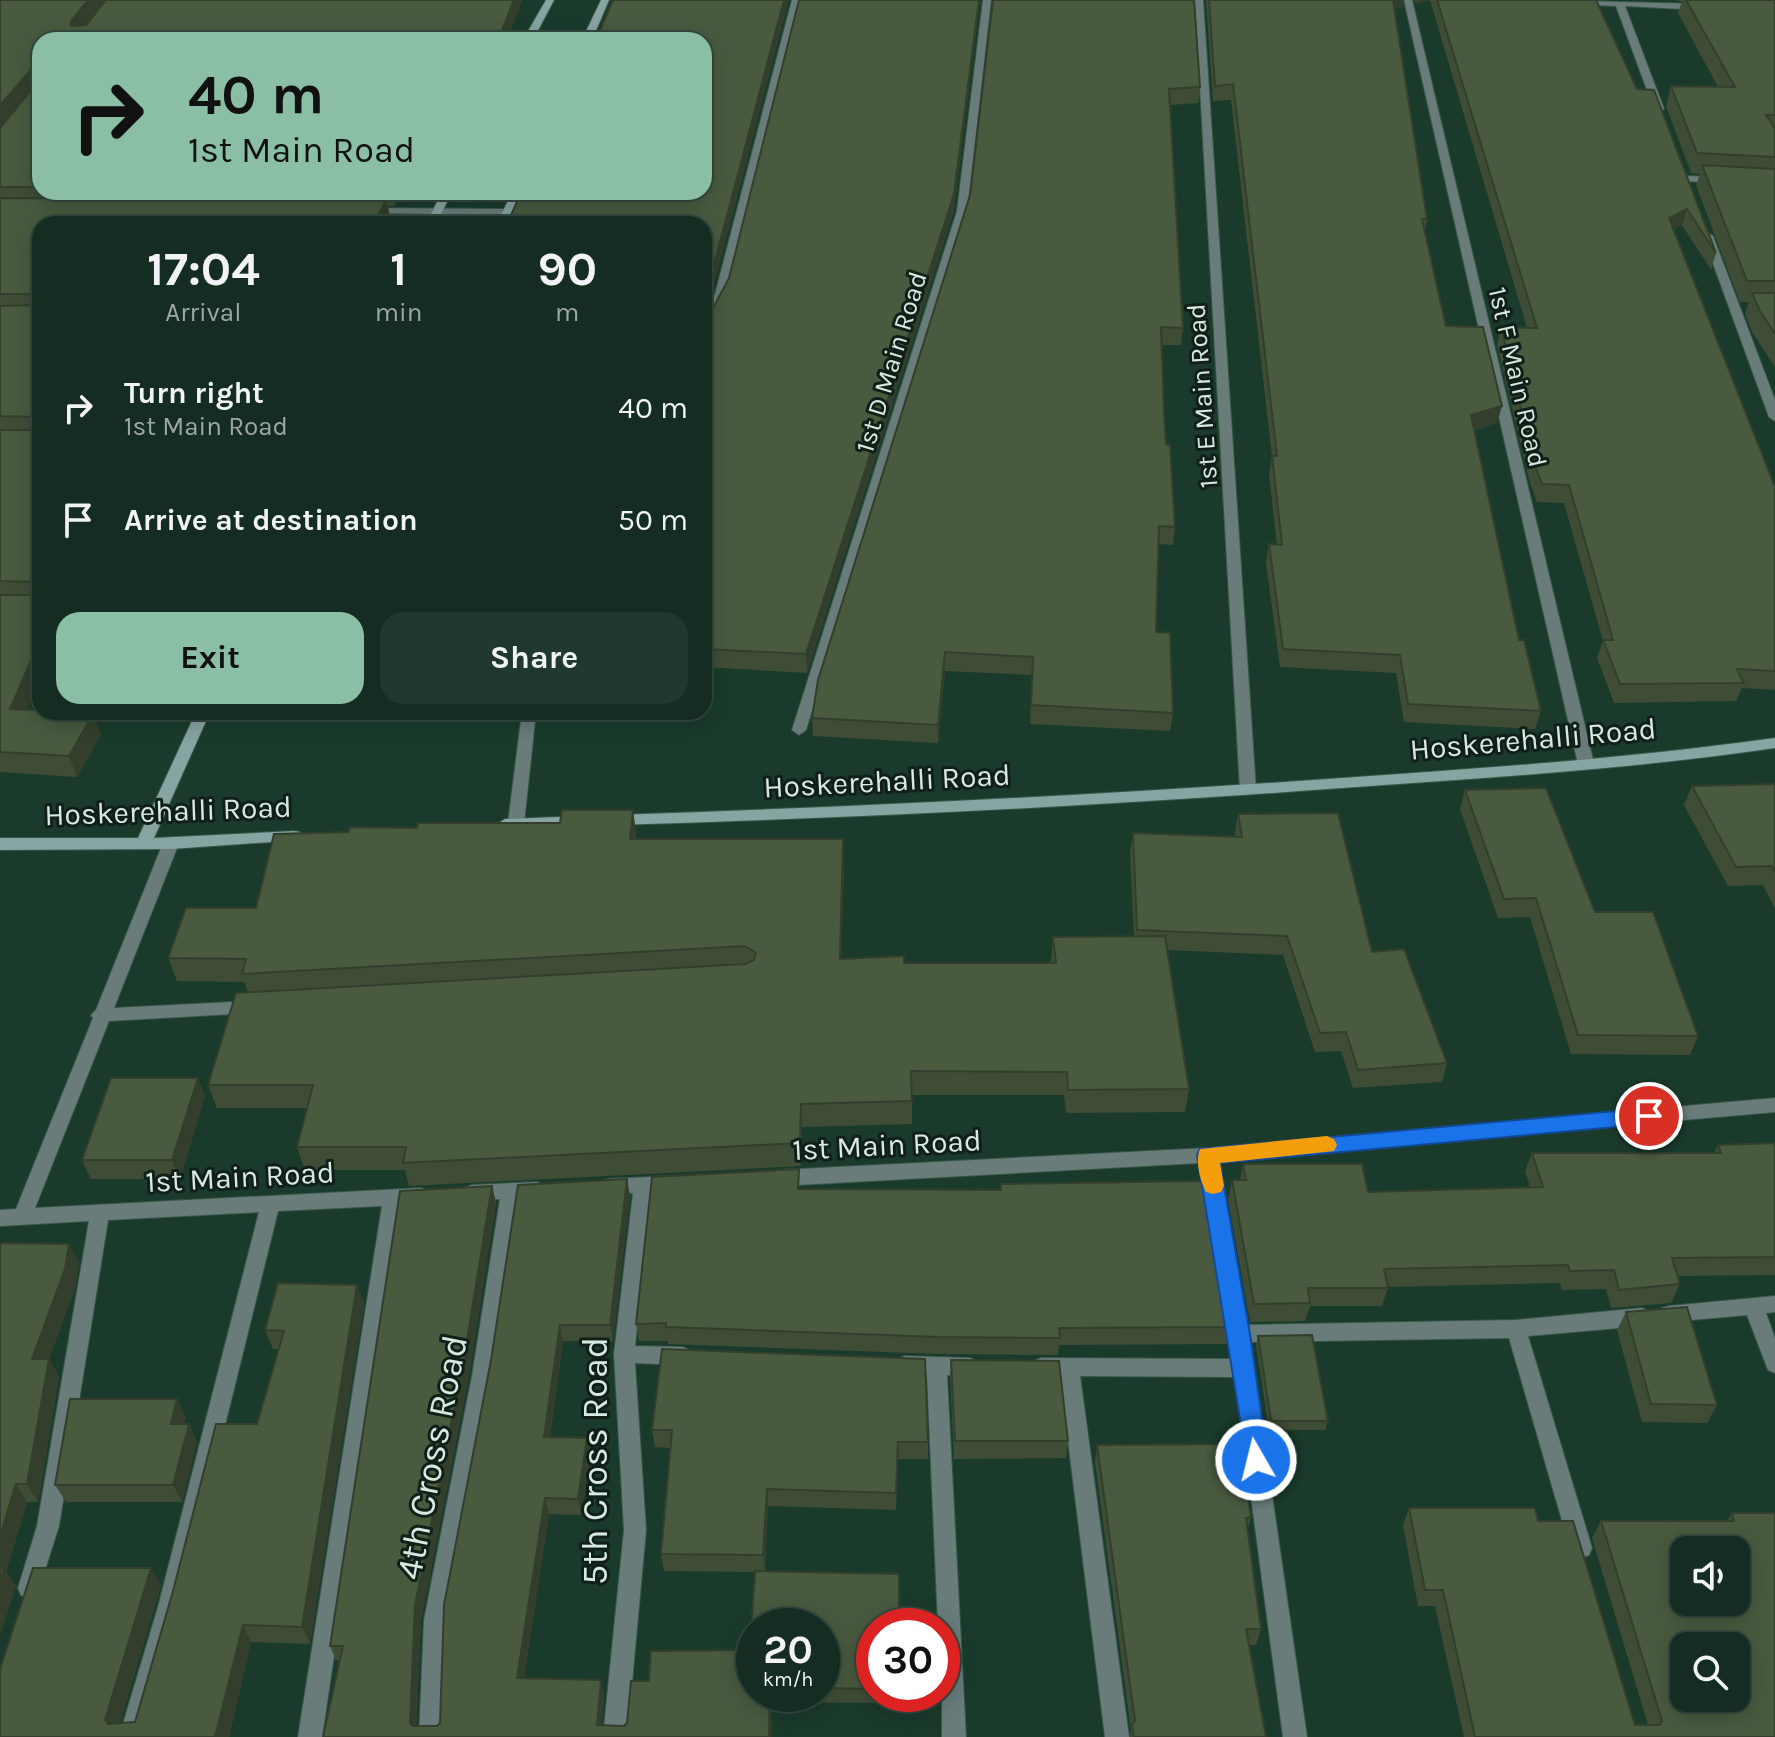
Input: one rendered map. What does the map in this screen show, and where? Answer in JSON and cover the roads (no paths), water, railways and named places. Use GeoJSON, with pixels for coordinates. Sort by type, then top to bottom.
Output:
{"type":"FeatureCollection","features":[{"type":"Feature","properties":{"kind":"street"},"geometry":{"type":"LineString","coordinates":[[532,32],[550,0]]}},
{"type":"Feature","properties":{"kind":"street"},"geometry":{"type":"LineString","coordinates":[[591,32],[605,0]]}},
{"type":"Feature","properties":{"kind":"street"},"geometry":{"type":"LineString","coordinates":[[712,313],[721,294],[796,0]]}},
{"type":"Feature","properties":{"kind":"street","name":"1st D Main Road"},"geometry":{"type":"LineString","coordinates":[[799,730],[962,211],[987,0]]}},
{"type":"Feature","properties":{"kind":"street","name":"1st E Main Road"},"geometry":{"type":"LineString","coordinates":[[1199,0],[1248,790]]}},
{"type":"Feature","properties":{"kind":"street","name":"1st F Main Road"},"geometry":{"type":"LineString","coordinates":[[1408,0],[1586,764]]}},
{"type":"Feature","properties":{"kind":"street"},"geometry":{"type":"LineString","coordinates":[[1544,0],[1712,8]]}},
{"type":"Feature","properties":{"kind":"street"},"geometry":{"type":"LineString","coordinates":[[1619,3],[1664,120]]}},
{"type":"Feature","properties":{"kind":"street"},"geometry":{"type":"LineString","coordinates":[[1680,164],[1691,193]]}},
{"type":"Feature","properties":{"kind":"street"},"geometry":{"type":"LineString","coordinates":[[1686,179],[1730,181]]}},
{"type":"Feature","properties":{"kind":"street"},"geometry":{"type":"LineString","coordinates":[[434,216],[443,200]]}},
{"type":"Feature","properties":{"kind":"street"},"geometry":{"type":"LineString","coordinates":[[505,216],[513,200]]}},
{"type":"Feature","properties":{"kind":"street"},"geometry":{"type":"LineString","coordinates":[[359,211],[507,212]]}},
{"type":"Feature","properties":{"kind":"street"},"geometry":{"type":"LineString","coordinates":[[1702,222],[1742,308],[1775,417]]}},
{"type":"Feature","properties":{"kind":"street"},"geometry":{"type":"LineString","coordinates":[[144,842],[199,720]]}},
{"type":"Feature","properties":{"kind":"street"},"geometry":{"type":"LineString","coordinates":[[516,823],[528,720]]}},
{"type":"Feature","properties":{"kind":"street","name":"Hoskerehalli Road"},"geometry":{"type":"LineString","coordinates":[[485,825],[768,816],[1248,790],[1586,764],[1775,743]]}},
{"type":"Feature","properties":{"kind":"street","name":"Hoskerehalli Road"},"geometry":{"type":"LineString","coordinates":[[0,844],[171,843],[312,835]]}},
{"type":"Feature","properties":{"kind":"street"},"geometry":{"type":"LineString","coordinates":[[22,1217],[171,843]]}},
{"type":"Feature","properties":{"kind":"street"},"geometry":{"type":"LineString","coordinates":[[100,1015],[274,1005]]}},
{"type":"Feature","properties":{"kind":"street","name":"1st Main Road"},"geometry":{"type":"LineString","coordinates":[[753,1180],[1208,1155],[1775,1105]]}},
{"type":"Feature","properties":{"kind":"street"},"geometry":{"type":"LineString","coordinates":[[1208,1155],[1239,1334],[1295,1737]]}},
{"type":"Feature","properties":{"kind":"street"},"geometry":{"type":"LineString","coordinates":[[585,1188],[690,1183]]}},
{"type":"Feature","properties":{"kind":"street","name":"5th Cross Road"},"geometry":{"type":"LineString","coordinates":[[615,1737],[635,1530],[624,1354],[643,1186]]}},
{"type":"Feature","properties":{"kind":"street","name":"1st Main Road"},"geometry":{"type":"LineString","coordinates":[[0,1218],[555,1189]]}},
{"type":"Feature","properties":{"kind":"street","name":"4th Cross Road"},"geometry":{"type":"LineString","coordinates":[[431,1737],[435,1620],[482,1376],[511,1191]]}},
{"type":"Feature","properties":{"kind":"street"},"geometry":{"type":"LineString","coordinates":[[310,1737],[393,1197]]}},
{"type":"Feature","properties":{"kind":"street"},"geometry":{"type":"LineString","coordinates":[[131,1737],[169,1607],[270,1204]]}},
{"type":"Feature","properties":{"kind":"street"},"geometry":{"type":"LineString","coordinates":[[22,1610],[48,1526],[100,1212]]}},
{"type":"Feature","properties":{"kind":"street"},"geometry":{"type":"LineString","coordinates":[[1239,1334],[1516,1329],[1775,1304]]}},
{"type":"Feature","properties":{"kind":"street"},"geometry":{"type":"LineString","coordinates":[[1753,1306],[1775,1364]]}},
{"type":"Feature","properties":{"kind":"street"},"geometry":{"type":"LineString","coordinates":[[1516,1329],[1588,1571]]}},
{"type":"Feature","properties":{"kind":"street"},"geometry":{"type":"LineString","coordinates":[[624,1354],[702,1357]]}},
{"type":"Feature","properties":{"kind":"street"},"geometry":{"type":"LineString","coordinates":[[890,1364],[996,1367]]}},
{"type":"Feature","properties":{"kind":"street"},"geometry":{"type":"LineString","coordinates":[[937,1366],[954,1737]]}},
{"type":"Feature","properties":{"kind":"street"},"geometry":{"type":"LineString","coordinates":[[1025,1367],[1243,1368]]}},
{"type":"Feature","properties":{"kind":"street"},"geometry":{"type":"LineString","coordinates":[[1069,1368],[1117,1737]]}}]}
